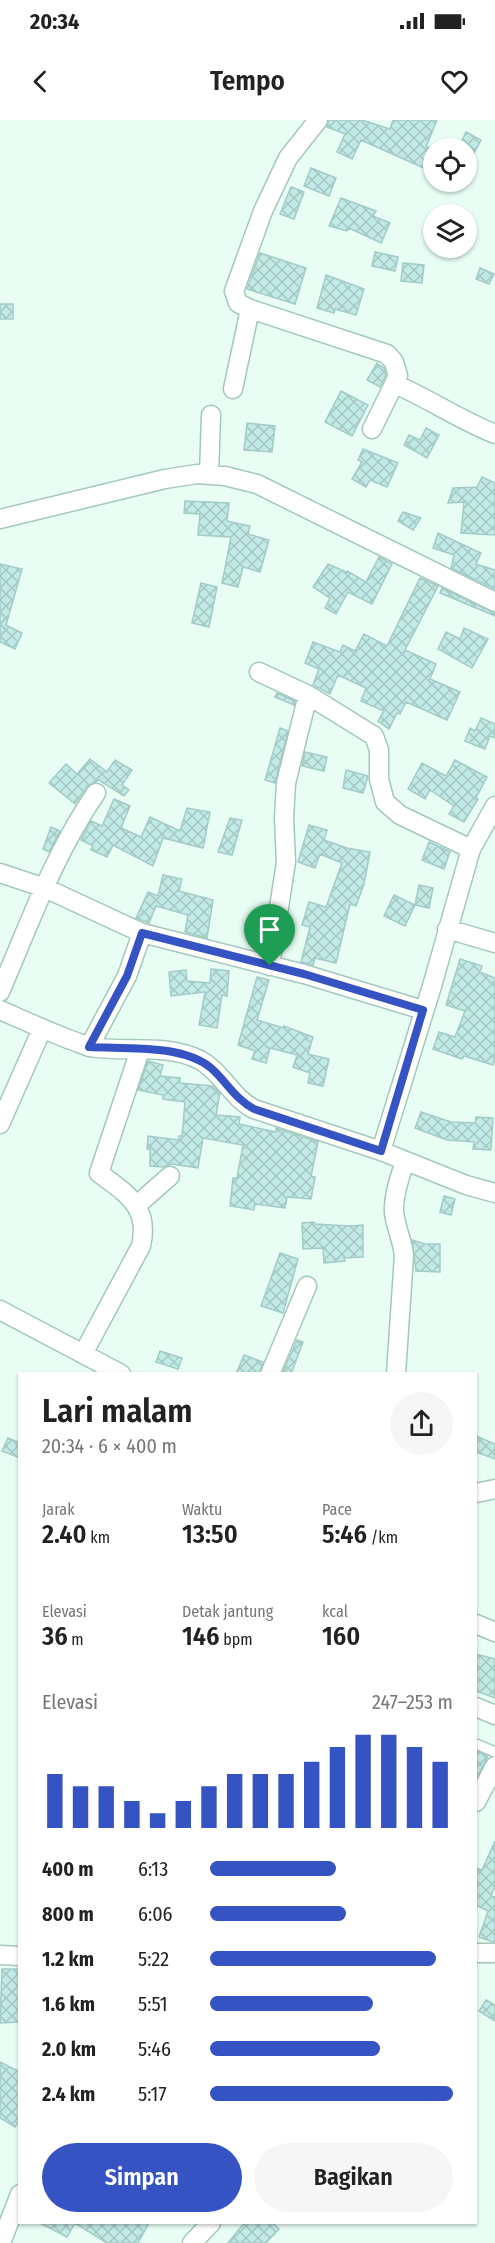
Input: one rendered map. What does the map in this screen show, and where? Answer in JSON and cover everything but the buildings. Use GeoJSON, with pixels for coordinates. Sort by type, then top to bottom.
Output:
{"type":"FeatureCollection","features":[{"type":"Feature","properties":{"kind":"street"},"geometry":{"type":"LineString","coordinates":[[318,120],[288,158],[263,211],[234,291],[238,303],[250,309],[381,350],[387,354],[397,370],[395,384],[372,429]]}},
{"type":"Feature","properties":{"kind":"street"},"geometry":{"type":"LineString","coordinates":[[234,389],[250,309]]}},
{"type":"Feature","properties":{"kind":"street"},"geometry":{"type":"LineString","coordinates":[[395,384],[495,434]]}},
{"type":"Feature","properties":{"kind":"street"},"geometry":{"type":"LineString","coordinates":[[209,475],[211,415]]}},
{"type":"Feature","properties":{"kind":"street"},"geometry":{"type":"LineString","coordinates":[[0,519],[165,479],[197,474],[225,476],[256,484],[495,602]]}},
{"type":"Feature","properties":{"kind":"street"},"geometry":{"type":"LineString","coordinates":[[260,672],[308,694],[374,736],[379,750],[379,779],[385,802],[400,815],[471,849]]}},
{"type":"Feature","properties":{"kind":"street"},"geometry":{"type":"LineString","coordinates":[[270,966],[286,862],[284,818],[286,783],[308,694]]}},
{"type":"Feature","properties":{"kind":"street"},"geometry":{"type":"LineString","coordinates":[[0,992],[60,855],[96,793]]}},
{"type":"Feature","properties":{"kind":"street"},"geometry":{"type":"LineString","coordinates":[[381,1151],[471,849],[495,806]]}},
{"type":"Feature","properties":{"kind":"street"},"geometry":{"type":"LineString","coordinates":[[0,873],[45,888],[142,933],[304,974],[423,1010]]}},
{"type":"Feature","properties":{"kind":"street"},"geometry":{"type":"LineString","coordinates":[[447,930],[495,944]]}},
{"type":"Feature","properties":{"kind":"street"},"geometry":{"type":"LineString","coordinates":[[89,1047],[127,976],[142,933]]}},
{"type":"Feature","properties":{"kind":"street"},"geometry":{"type":"LineString","coordinates":[[0,1010],[89,1047],[166,1051],[200,1061],[212,1069],[254,1109],[381,1151],[466,1185],[495,1193]]}},
{"type":"Feature","properties":{"kind":"street"},"geometry":{"type":"LineString","coordinates":[[0,1124],[42,1029]]}},
{"type":"Feature","properties":{"kind":"street"},"geometry":{"type":"LineString","coordinates":[[83,1354],[141,1246],[144,1234],[144,1221],[137,1205],[92,1169],[140,1050]]}},
{"type":"Feature","properties":{"kind":"street"},"geometry":{"type":"LineString","coordinates":[[396,1372],[404,1255],[394,1205],[405,1161]]}},
{"type":"Feature","properties":{"kind":"street"},"geometry":{"type":"LineString","coordinates":[[137,1205],[170,1176]]}},
{"type":"Feature","properties":{"kind":"street"},"geometry":{"type":"LineString","coordinates":[[271,1372],[307,1286]]}},
{"type":"Feature","properties":{"kind":"street"},"geometry":{"type":"LineString","coordinates":[[0,1311],[117,1372]]}},
{"type":"Feature","properties":{"kind":"street"},"geometry":{"type":"LineString","coordinates":[[477,1493],[495,1489]]}},
{"type":"Feature","properties":{"kind":"street"},"geometry":{"type":"LineString","coordinates":[[477,1624],[495,1632]]}},
{"type":"Feature","properties":{"kind":"street"},"geometry":{"type":"LineString","coordinates":[[477,1707],[495,1715]]}},
{"type":"Feature","properties":{"kind":"street"},"geometry":{"type":"LineString","coordinates":[[477,1800],[495,1766]]}},
{"type":"Feature","properties":{"kind":"street"},"geometry":{"type":"LineString","coordinates":[[477,1953],[495,1953]]}},
{"type":"Feature","properties":{"kind":"street"},"geometry":{"type":"LineString","coordinates":[[0,1955],[18,1956]]}},
{"type":"Feature","properties":{"kind":"street"},"geometry":{"type":"LineString","coordinates":[[1,2243],[18,2199]]}},
{"type":"Feature","properties":{"kind":"street"},"geometry":{"type":"LineString","coordinates":[[192,2243],[210,2224]]}},
{"type":"Feature","properties":{"kind":"lane"},"geometry":{"type":"LineString","coordinates":[[477,1744],[495,1752]]}},
{"type":"Feature","properties":{"kind":"route"},"geometry":{"type":"LineString","coordinates":[[142,933],[270,966],[423,1010],[381,1151],[254,1109],[248,1106],[212,1069],[188,1056],[166,1051],[89,1047],[127,976],[142,933]]}}]}
